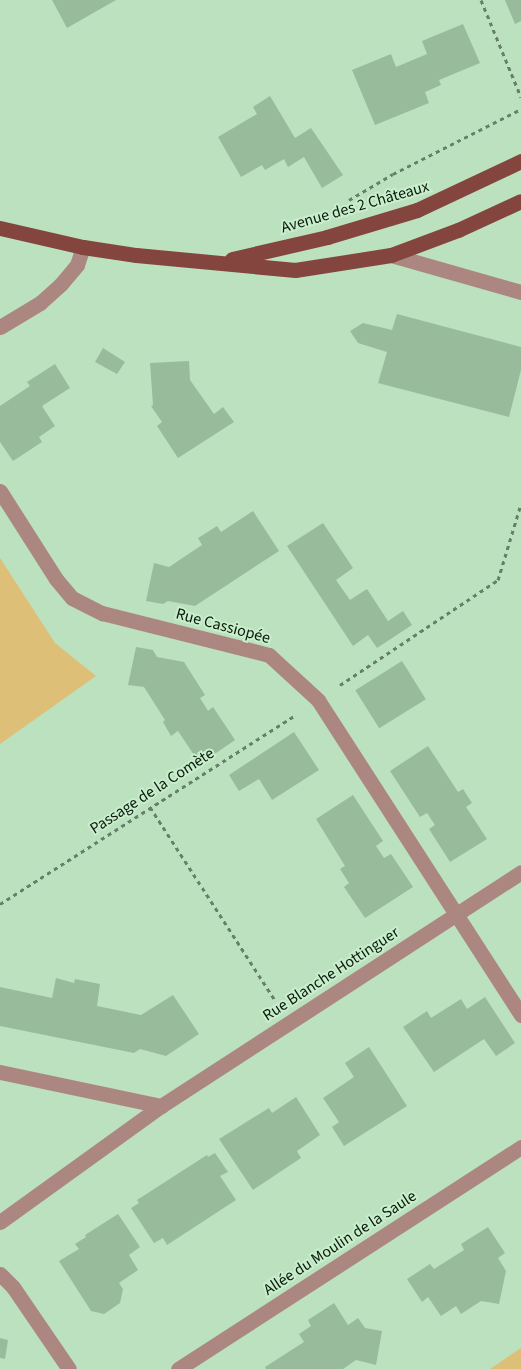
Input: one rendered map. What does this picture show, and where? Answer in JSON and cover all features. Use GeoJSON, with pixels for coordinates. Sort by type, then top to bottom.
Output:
{"type":"FeatureCollection","features":[{"type":"Feature","properties":{"kind":"main road","name":"Avenue des 2 Châteaux"},"geometry":{"type":"LineString","coordinates":[[222,261],[328,236],[417,210],[521,162]]}},
{"type":"Feature","properties":{"kind":"main road","name":"Avenue des 2 Châteaux"},"geometry":{"type":"LineString","coordinates":[[0,228],[83,247],[172,259],[222,261],[295,270],[391,255],[458,230],[521,201]]}},
{"type":"Feature","properties":{"kind":"street"},"geometry":{"type":"LineString","coordinates":[[0,327],[40,303],[62,284],[77,265],[83,247]]}},
{"type":"Feature","properties":{"kind":"street"},"geometry":{"type":"LineString","coordinates":[[391,255],[521,292]]}},
{"type":"Feature","properties":{"kind":"street","name":"Rue Cassiopée"},"geometry":{"type":"LineString","coordinates":[[0,492],[56,579],[72,598],[102,613],[269,655],[318,700],[457,914]]}},
{"type":"Feature","properties":{"kind":"street","name":"Rue Blanche Hottinguer"},"geometry":{"type":"LineString","coordinates":[[0,1222],[161,1106],[521,872]]}},
{"type":"Feature","properties":{"kind":"street"},"geometry":{"type":"LineString","coordinates":[[457,914],[521,1015]]}},
{"type":"Feature","properties":{"kind":"street"},"geometry":{"type":"LineString","coordinates":[[0,1072],[161,1106]]}},
{"type":"Feature","properties":{"kind":"street","name":"Allée du Moulin de la Saule"},"geometry":{"type":"LineString","coordinates":[[178,1369],[521,1147]]}},
{"type":"Feature","properties":{"kind":"street"},"geometry":{"type":"LineString","coordinates":[[0,1274],[13,1287],[69,1369]]}},
{"type":"Feature","properties":{"kind":"path"},"geometry":{"type":"LineString","coordinates":[[481,0],[521,97]]}},
{"type":"Feature","properties":{"kind":"path"},"geometry":{"type":"LineString","coordinates":[[345,203],[392,174],[521,109]]}},
{"type":"Feature","properties":{"kind":"path","name":"Passage de la Comète"},"geometry":{"type":"LineString","coordinates":[[0,904],[318,700],[498,580],[521,504]]}},
{"type":"Feature","properties":{"kind":"path"},"geometry":{"type":"LineString","coordinates":[[150,807],[289,1023]]}},
{"type":"Feature","properties":{"kind":"shaded area"},"geometry":{"type":"Polygon","coordinates":[[[0,558],[55,643],[96,676],[0,744],[0,558]]]}},
{"type":"Feature","properties":{"kind":"shaded area"},"geometry":{"type":"Polygon","coordinates":[[[521,1348],[521,1369],[490,1369],[521,1348]]]}},
{"type":"Feature","properties":{"kind":"building"},"geometry":{"type":"Polygon","coordinates":[[[52,0],[116,0],[67,28],[52,0]]]}},
{"type":"Feature","properties":{"kind":"building"},"geometry":{"type":"Polygon","coordinates":[[[505,0],[521,0],[521,21],[515,24],[505,0]]]}},
{"type":"Feature","properties":{"kind":"building"},"geometry":{"type":"Polygon","coordinates":[[[463,24],[480,63],[439,80],[441,85],[425,92],[429,103],[375,125],[352,70],[391,54],[396,67],[427,54],[422,41],[463,24]]]}},
{"type":"Feature","properties":{"kind":"building"},"geometry":{"type":"Polygon","coordinates":[[[270,96],[295,138],[311,128],[343,175],[322,188],[304,157],[288,167],[284,159],[265,170],[262,165],[241,177],[218,137],[257,114],[253,107],[270,96]]]}},
{"type":"Feature","properties":{"kind":"building"},"geometry":{"type":"Polygon","coordinates":[[[397,314],[521,347],[521,370],[509,417],[378,383],[387,352],[358,343],[350,331],[363,323],[392,330],[397,314]]]}},
{"type":"Feature","properties":{"kind":"building"},"geometry":{"type":"Polygon","coordinates":[[[103,348],[125,362],[117,374],[95,362],[103,348]]]}},
{"type":"Feature","properties":{"kind":"building"},"geometry":{"type":"Polygon","coordinates":[[[189,361],[190,380],[214,414],[223,407],[234,422],[178,458],[157,426],[162,422],[151,406],[153,405],[150,363],[189,361]]]}},
{"type":"Feature","properties":{"kind":"building"},"geometry":{"type":"Polygon","coordinates":[[[55,364],[70,388],[42,406],[55,426],[39,437],[42,442],[13,461],[0,442],[0,406],[30,386],[27,382],[55,364]]]}},
{"type":"Feature","properties":{"kind":"building"},"geometry":{"type":"Polygon","coordinates":[[[253,511],[279,551],[195,606],[168,601],[163,604],[146,601],[154,563],[169,567],[202,545],[198,538],[217,526],[221,532],[253,511]]]}},
{"type":"Feature","properties":{"kind":"building"},"geometry":{"type":"Polygon","coordinates":[[[323,523],[353,568],[336,580],[350,600],[367,589],[388,621],[403,611],[412,625],[377,648],[368,635],[353,646],[287,546],[323,523]]]}},
{"type":"Feature","properties":{"kind":"building"},"geometry":{"type":"Polygon","coordinates":[[[136,647],[153,650],[157,657],[184,662],[205,695],[200,698],[208,711],[213,707],[235,740],[200,764],[178,731],[171,736],[163,722],[165,720],[144,687],[128,685],[136,647]]]}},
{"type":"Feature","properties":{"kind":"building"},"geometry":{"type":"Polygon","coordinates":[[[402,661],[426,699],[379,728],[355,690],[402,661]]]}},
{"type":"Feature","properties":{"kind":"building"},"geometry":{"type":"Polygon","coordinates":[[[294,732],[319,770],[272,800],[259,779],[239,791],[229,775],[294,732]]]}},
{"type":"Feature","properties":{"kind":"building"},"geometry":{"type":"Polygon","coordinates":[[[428,746],[458,792],[463,789],[472,803],[466,807],[487,839],[450,862],[429,829],[435,825],[427,813],[420,817],[390,771],[428,746]]]}},
{"type":"Feature","properties":{"kind":"building"},"geometry":{"type":"Polygon","coordinates":[[[353,795],[383,841],[376,846],[384,858],[391,854],[413,887],[365,918],[344,887],[349,883],[340,869],[345,866],[316,819],[353,795]]]}},
{"type":"Feature","properties":{"kind":"building"},"geometry":{"type":"Polygon","coordinates":[[[56,978],[74,983],[75,979],[100,984],[97,1006],[141,1015],[173,995],[199,1034],[166,1056],[140,1049],[134,1053],[0,1026],[0,987],[52,998],[56,978]]]}},
{"type":"Feature","properties":{"kind":"building"},"geometry":{"type":"Polygon","coordinates":[[[485,997],[515,1043],[496,1056],[484,1039],[434,1072],[403,1027],[427,1011],[431,1018],[461,999],[467,1009],[485,997]]]}},
{"type":"Feature","properties":{"kind":"building"},"geometry":{"type":"Polygon","coordinates":[[[369,1047],[407,1106],[344,1146],[332,1127],[339,1122],[323,1098],[354,1077],[345,1063],[369,1047]]]}},
{"type":"Feature","properties":{"kind":"building"},"geometry":{"type":"Polygon","coordinates":[[[296,1097],[320,1135],[297,1151],[301,1158],[253,1190],[219,1139],[269,1108],[272,1113],[296,1097]]]}},
{"type":"Feature","properties":{"kind":"building"},"geometry":{"type":"Polygon","coordinates":[[[215,1153],[228,1172],[220,1176],[236,1200],[167,1245],[163,1238],[154,1243],[131,1208],[139,1203],[137,1200],[207,1155],[208,1157],[215,1153]]]}},
{"type":"Feature","properties":{"kind":"building"},"geometry":{"type":"Polygon","coordinates":[[[118,1214],[140,1247],[129,1255],[138,1270],[119,1283],[123,1289],[120,1303],[104,1314],[91,1311],[59,1261],[79,1249],[75,1244],[86,1237],[85,1235],[118,1214]]]}},
{"type":"Feature","properties":{"kind":"building"},"geometry":{"type":"Polygon","coordinates":[[[488,1227],[505,1253],[498,1258],[506,1271],[499,1304],[481,1301],[461,1314],[456,1306],[441,1316],[428,1297],[422,1302],[407,1279],[430,1264],[434,1269],[464,1250],[461,1244],[488,1227]]]}},
{"type":"Feature","properties":{"kind":"building"},"geometry":{"type":"Polygon","coordinates":[[[334,1303],[348,1325],[358,1318],[365,1328],[382,1331],[376,1365],[356,1360],[343,1369],[266,1369],[265,1367],[304,1342],[299,1334],[311,1326],[308,1320],[334,1303]]]}},
{"type":"Feature","properties":{"kind":"building"},"geometry":{"type":"Polygon","coordinates":[[[0,1338],[8,1340],[5,1359],[0,1358],[0,1338]]]}}]}
